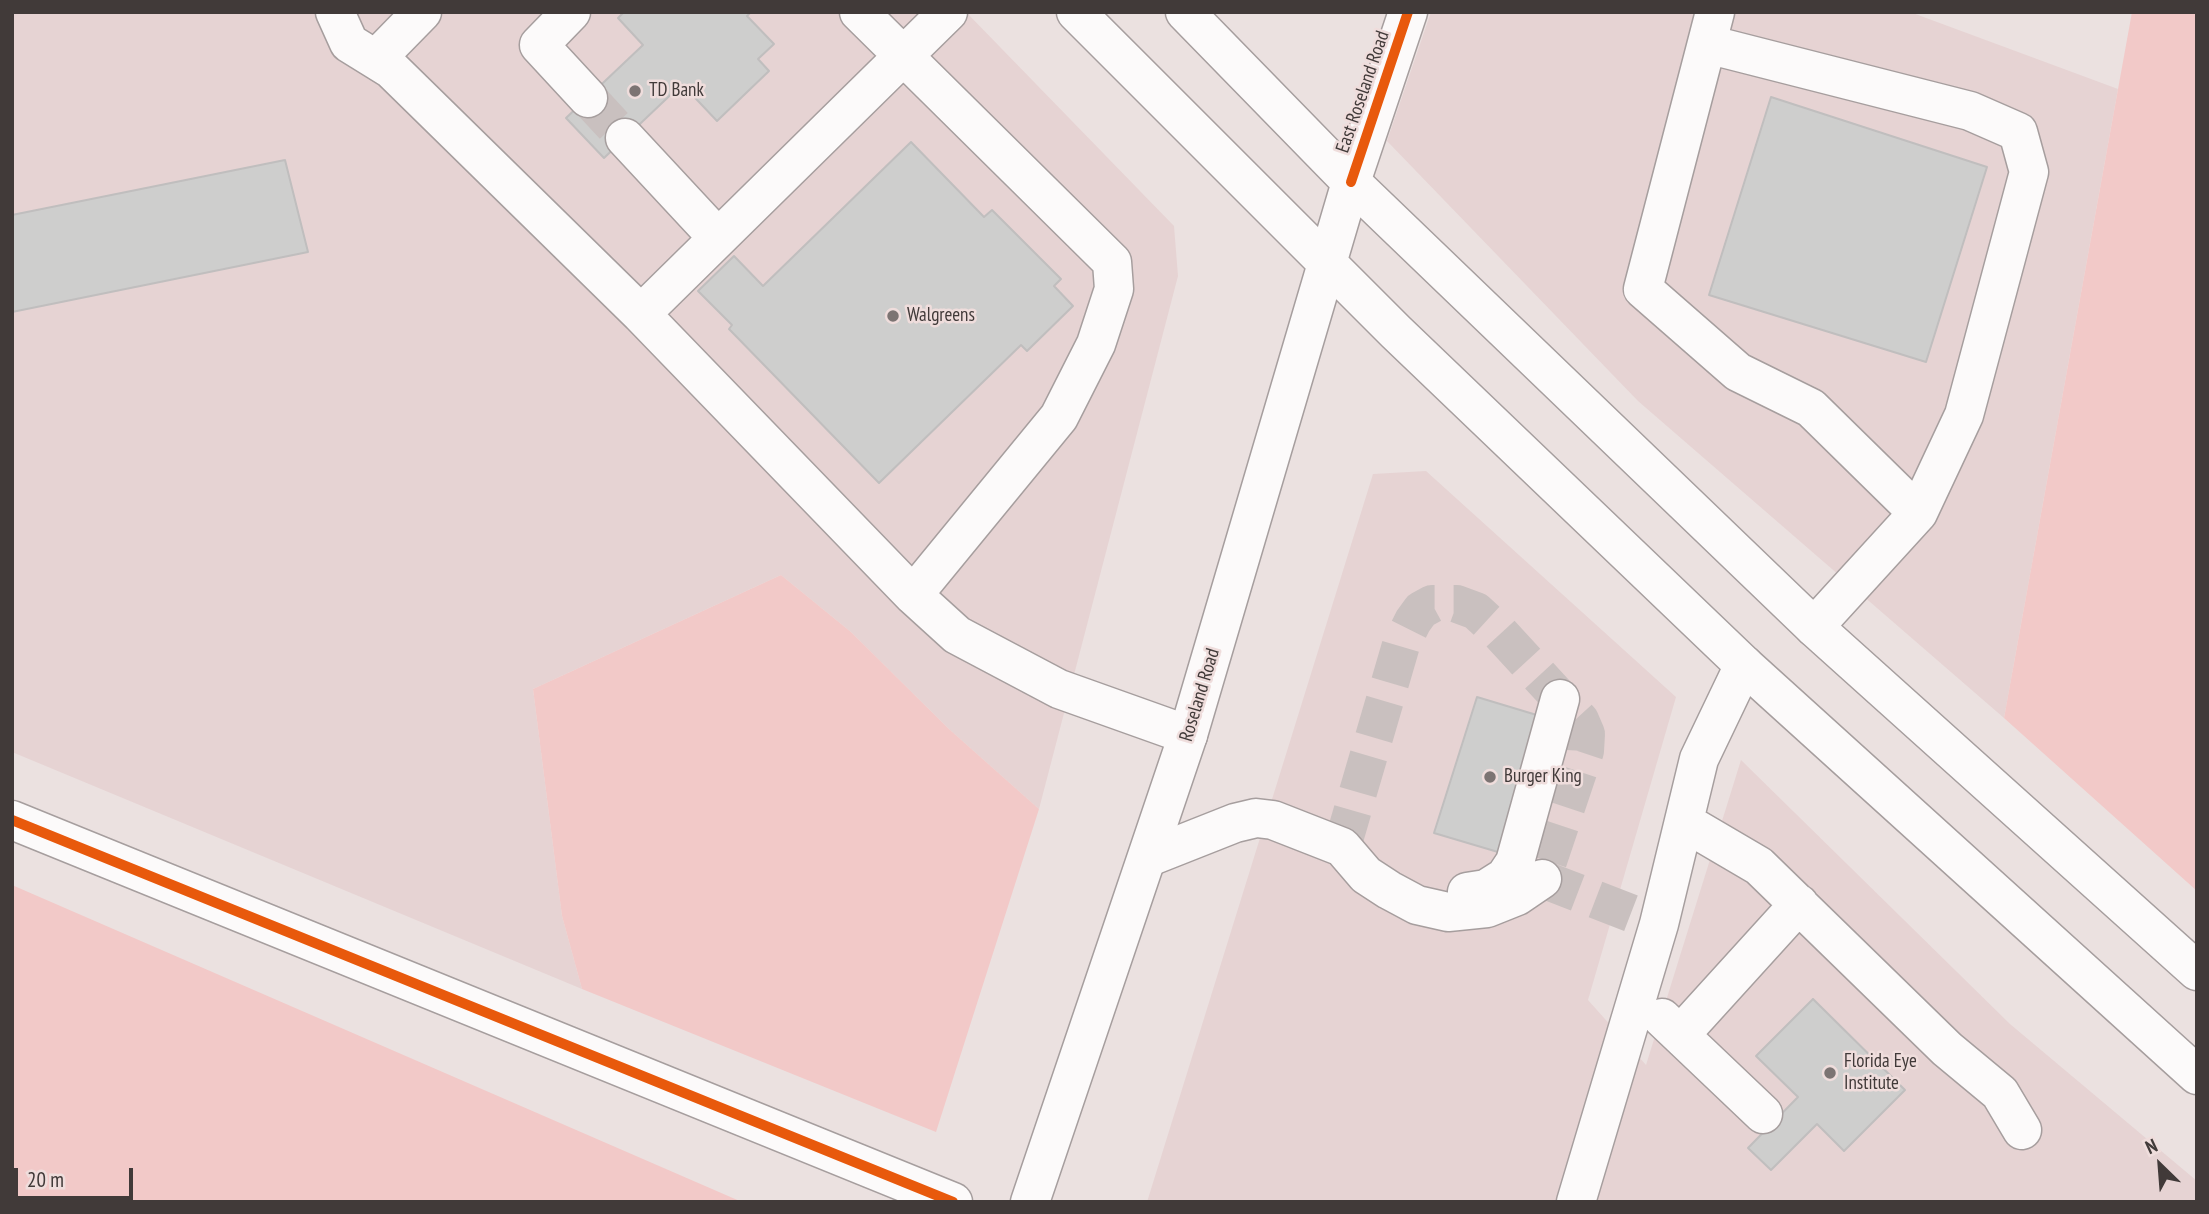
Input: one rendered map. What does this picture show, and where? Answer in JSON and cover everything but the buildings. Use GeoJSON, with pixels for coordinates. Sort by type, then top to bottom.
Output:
{"type":"FeatureCollection","features":[{"type":"Feature","properties":{"kind":"main road"},"geometry":{"type":"LineString","coordinates":[[335,12],[349,43],[391,69],[641,314],[913,595],[957,635],[1059,689],[1188,735]]}},
{"type":"Feature","properties":{"kind":"main road"},"geometry":{"type":"LineString","coordinates":[[376,59],[422,12]]}},
{"type":"Feature","properties":{"kind":"main road"},"geometry":{"type":"LineString","coordinates":[[571,12],[539,45],[588,98]]}},
{"type":"Feature","properties":{"kind":"main road"},"geometry":{"type":"LineString","coordinates":[[859,12],[1112,261],[1114,289],[1096,344],[1059,417],[913,595]]}},
{"type":"Feature","properties":{"kind":"main road"},"geometry":{"type":"LineString","coordinates":[[641,314],[948,12]]}},
{"type":"Feature","properties":{"kind":"main road"},"geometry":{"type":"LineString","coordinates":[[1076,12],[1326,264],[1744,666],[2197,1075]]}},
{"type":"Feature","properties":{"kind":"main road"},"geometry":{"type":"LineString","coordinates":[[1185,12],[1351,182],[1814,627],[2197,971]]}},
{"type":"Feature","properties":{"kind":"main road","name":"East Roseland Road"},"geometry":{"type":"LineString","coordinates":[[1351,182],[1408,12]]}},
{"type":"Feature","properties":{"kind":"main road"},"geometry":{"type":"LineString","coordinates":[[1814,627],[1917,513],[1965,415],[2029,172],[2018,132],[1970,111],[1711,28],[1643,289],[1738,372],[1811,408],[1917,513]]}},
{"type":"Feature","properties":{"kind":"main road"},"geometry":{"type":"LineString","coordinates":[[625,138],[718,238]]}},
{"type":"Feature","properties":{"kind":"main road","name":"Roseland Road"},"geometry":{"type":"LineString","coordinates":[[1030,1202],[1149,857],[1188,735],[1351,182]]}},
{"type":"Feature","properties":{"kind":"main road"},"geometry":{"type":"LineString","coordinates":[[1576,1202],[1638,995],[1699,759],[1744,666]]}},
{"type":"Feature","properties":{"kind":"main road"},"geometry":{"type":"LineString","coordinates":[[1149,857],[1235,823],[1256,818],[1273,820],[1379,860],[1410,880],[1468,893],[1486,889],[1505,877],[1515,862],[1560,699]]}},
{"type":"Feature","properties":{"kind":"main road"},"geometry":{"type":"LineString","coordinates":[[12,820],[953,1202]]}},
{"type":"Feature","properties":{"kind":"main road"},"geometry":{"type":"LineString","coordinates":[[1684,822],[1759,866],[1947,1049],[2000,1093],[2022,1130]]}},
{"type":"Feature","properties":{"kind":"main road"},"geometry":{"type":"LineString","coordinates":[[1342,847],[1366,874],[1389,890],[1417,905],[1447,912],[1487,908],[1517,896],[1542,879]]}},
{"type":"Feature","properties":{"kind":"main road"},"geometry":{"type":"LineString","coordinates":[[1680,1035],[1798,904]]}},
{"type":"Feature","properties":{"kind":"main road"},"geometry":{"type":"LineString","coordinates":[[1638,995],[1763,1114]]}},
{"type":"Feature","properties":{"kind":"shaded area"},"geometry":{"type":"Polygon","coordinates":[[[12,12],[966,12],[1174,226],[1178,276],[1039,809],[949,729],[851,632],[781,575],[533,689],[562,916],[582,989],[12,752],[12,12]]]}},
{"type":"Feature","properties":{"kind":"shaded area"},"geometry":{"type":"Polygon","coordinates":[[[1431,12],[1910,12],[2118,89],[2004,718],[1638,401],[1387,141],[1431,12]]]}},
{"type":"Feature","properties":{"kind":"shaded area"},"geometry":{"type":"Polygon","coordinates":[[[2132,12],[2197,12],[2197,891],[2004,718],[2132,12]]]}},
{"type":"Feature","properties":{"kind":"shaded area"},"geometry":{"type":"Polygon","coordinates":[[[1426,471],[1676,697],[1588,1000],[1646,1065],[1741,760],[2010,1024],[2197,1181],[2197,1202],[1147,1202],[1373,474],[1426,471]]]}},
{"type":"Feature","properties":{"kind":"shaded area"},"geometry":{"type":"Polygon","coordinates":[[[781,575],[851,632],[949,729],[1039,809],[936,1132],[582,989],[562,916],[533,689],[781,575]]]}},
{"type":"Feature","properties":{"kind":"shaded area"},"geometry":{"type":"Polygon","coordinates":[[[12,885],[742,1202],[12,1202],[12,885]]]}},
{"type":"Feature","properties":{"kind":"tunnel"},"geometry":{"type":"LineString","coordinates":[[588,98],[625,138]]}},
{"type":"Feature","properties":{"kind":"tunnel"},"geometry":{"type":"LineString","coordinates":[[1342,847],[1401,645],[1421,610],[1432,604],[1457,604],[1476,611],[1500,633],[1580,720],[1586,734],[1585,751],[1542,879],[1659,924]]}},
{"type":"Feature","properties":{"kind":"cycle path"},"geometry":{"type":"LineString","coordinates":[[1351,182],[1408,12]]}},
{"type":"Feature","properties":{"kind":"cycle path"},"geometry":{"type":"LineString","coordinates":[[12,820],[953,1202]]}},
{"type":"Feature","properties":{"kind":"place","name":"TD Bank"},"geometry":{"type":"Point","coordinates":[635,91]}},
{"type":"Feature","properties":{"kind":"place","name":"Walgreens"},"geometry":{"type":"Point","coordinates":[893,316]}},
{"type":"Feature","properties":{"kind":"place","name":"Burger King"},"geometry":{"type":"Point","coordinates":[1490,777]}},
{"type":"Feature","properties":{"kind":"place","name":"Florida Eye Institute"},"geometry":{"type":"Point","coordinates":[1830,1073]}}]}
